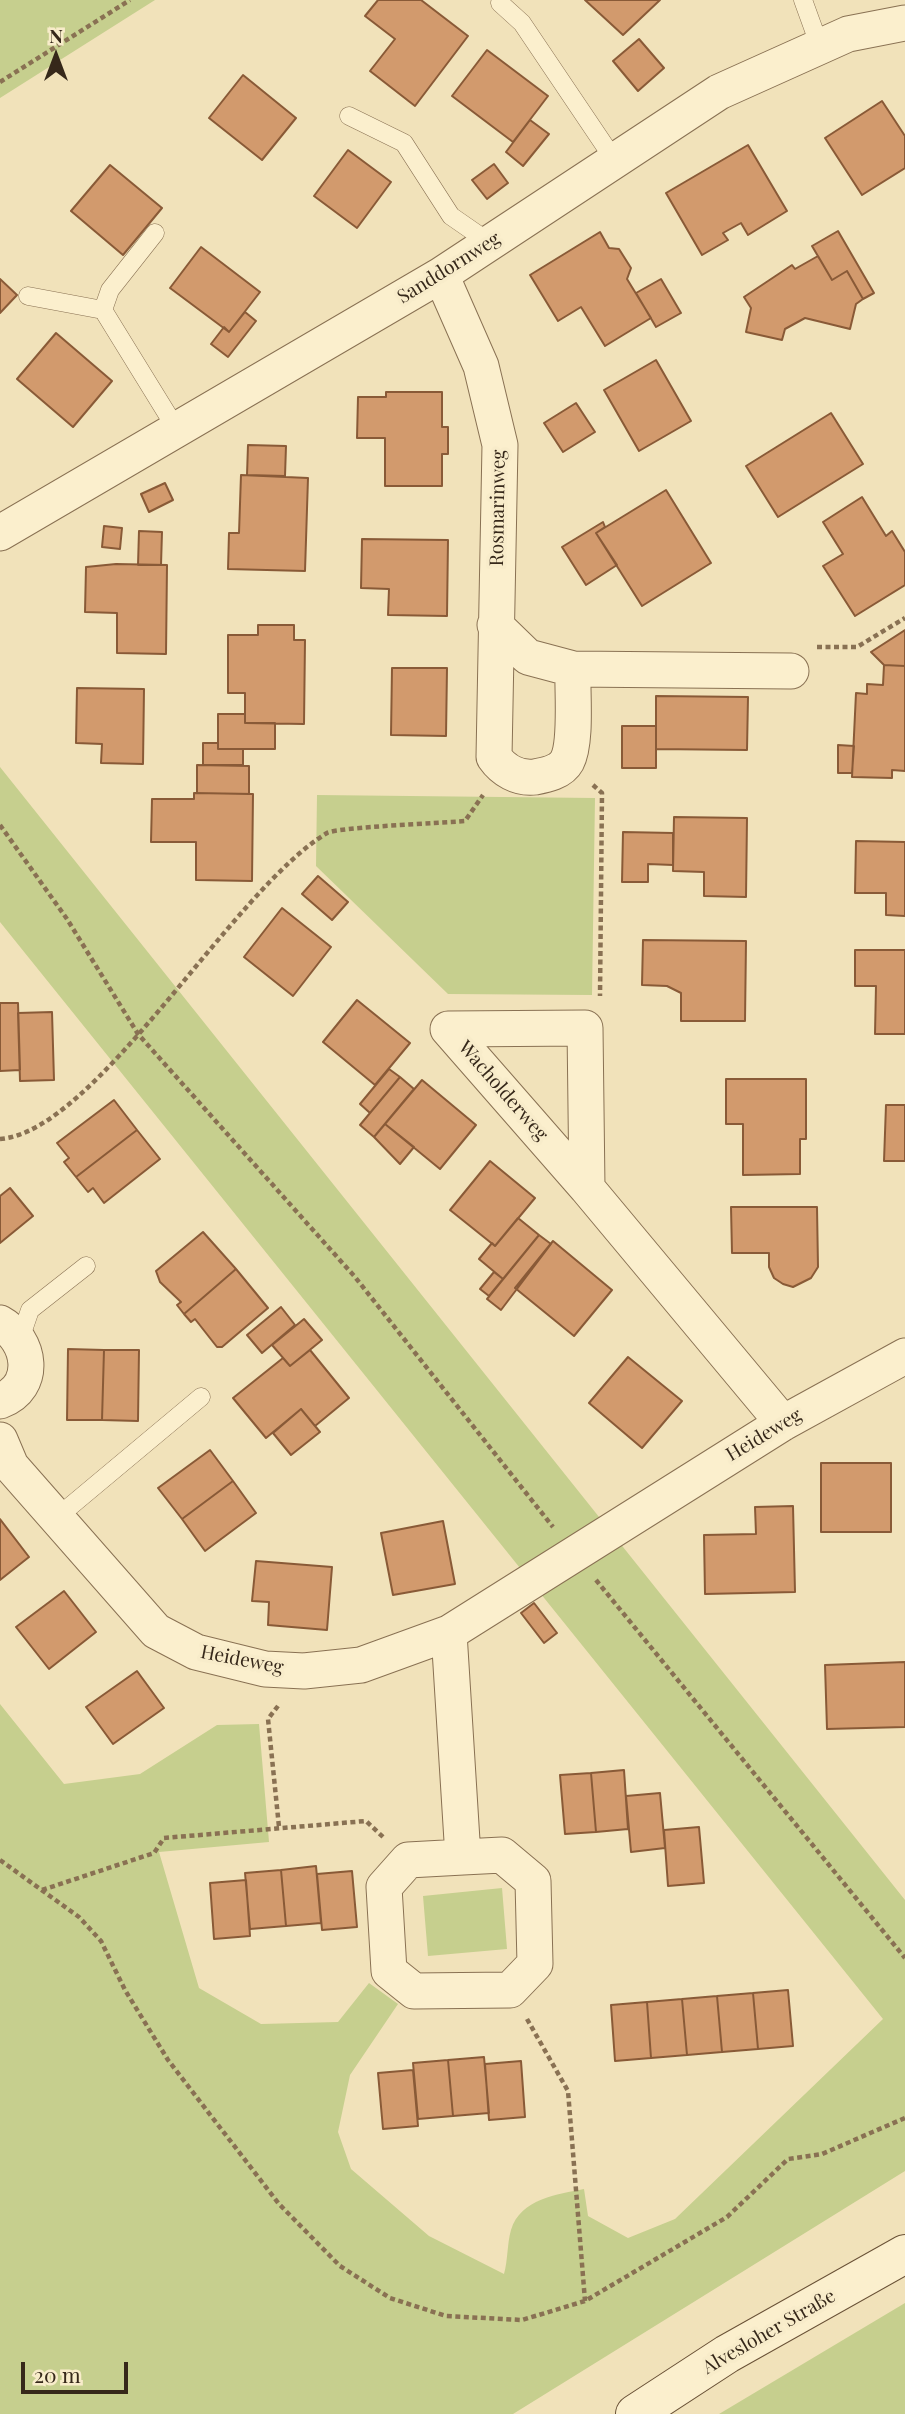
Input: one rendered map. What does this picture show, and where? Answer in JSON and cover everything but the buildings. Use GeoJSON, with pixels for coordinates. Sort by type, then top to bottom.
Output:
{"type":"FeatureCollection","features":[{"type":"Feature","properties":{"kind":"street","name":"Sanddornweg"},"geometry":{"type":"LineString","coordinates":[[0,533],[441,275],[719,92],[848,34],[905,23]]}},
{"type":"Feature","properties":{"kind":"street","name":"Rosmarinweg"},"geometry":{"type":"LineString","coordinates":[[441,275],[481,366],[500,445],[494,757],[502,769]]}},
{"type":"Feature","properties":{"kind":"street"},"geometry":{"type":"LineString","coordinates":[[495,625],[528,657],[573,669],[791,671]]}},
{"type":"Feature","properties":{"kind":"street"},"geometry":{"type":"LineString","coordinates":[[502,769],[528,778],[550,775],[567,762],[571,747],[573,669]]}},
{"type":"Feature","properties":{"kind":"street"},"geometry":{"type":"LineString","coordinates":[[585,1028],[587,1188]]}},
{"type":"Feature","properties":{"kind":"street","name":"Wacholderweg"},"geometry":{"type":"LineString","coordinates":[[585,1028],[448,1029],[587,1188],[783,1423]]}},
{"type":"Feature","properties":{"kind":"street"},"geometry":{"type":"LineString","coordinates":[[0,1401],[17,1390],[24,1378],[27,1364],[10,1331]]}},
{"type":"Feature","properties":{"kind":"street","name":"Heideweg"},"geometry":{"type":"LineString","coordinates":[[0,1440],[11,1466],[156,1631],[196,1652],[265,1669],[304,1671],[361,1665],[449,1633],[783,1423],[905,1356]]}},
{"type":"Feature","properties":{"kind":"street"},"geometry":{"type":"LineString","coordinates":[[449,1633],[463,1857]]}},
{"type":"Feature","properties":{"kind":"street"},"geometry":{"type":"LineString","coordinates":[[502,1855],[533,1881],[535,1964],[510,1990],[414,1991],[389,1971],[384,1887],[408,1860],[502,1855]]}},
{"type":"Feature","properties":{"kind":"street","name":"Alvesloher Straße"},"geometry":{"type":"LineString","coordinates":[[635,2414],[726,2354],[905,2254]]}},
{"type":"Feature","properties":{"kind":"lane"},"geometry":{"type":"LineString","coordinates":[[803,0],[820,47]]}},
{"type":"Feature","properties":{"kind":"lane"},"geometry":{"type":"LineString","coordinates":[[500,3],[522,23],[615,161]]}},
{"type":"Feature","properties":{"kind":"lane"},"geometry":{"type":"LineString","coordinates":[[349,116],[404,143],[451,216],[491,243]]}},
{"type":"Feature","properties":{"kind":"lane"},"geometry":{"type":"LineString","coordinates":[[103,310],[110,290],[155,233]]}},
{"type":"Feature","properties":{"kind":"lane"},"geometry":{"type":"LineString","coordinates":[[28,296],[103,310],[177,430]]}},
{"type":"Feature","properties":{"kind":"lane"},"geometry":{"type":"LineString","coordinates":[[10,1331],[30,1310],[86,1266]]}},
{"type":"Feature","properties":{"kind":"lane"},"geometry":{"type":"LineString","coordinates":[[55,1519],[201,1397]]}},
{"type":"Feature","properties":{"kind":"path"},"geometry":{"type":"LineString","coordinates":[[0,82],[130,0]]}},
{"type":"Feature","properties":{"kind":"path"},"geometry":{"type":"LineString","coordinates":[[791,671],[792,646],[858,648],[905,618]]}},
{"type":"Feature","properties":{"kind":"path"},"geometry":{"type":"LineString","coordinates":[[567,762],[602,793],[600,1000],[585,1028]]}},
{"type":"Feature","properties":{"kind":"path"},"geometry":{"type":"LineString","coordinates":[[0,1139],[15,1138],[66,1109],[138,1034],[263,887],[329,832],[465,821],[502,769]]}},
{"type":"Feature","properties":{"kind":"path"},"geometry":{"type":"LineString","coordinates":[[0,825],[67,919],[138,1034],[355,1277],[575,1553],[905,1958]]}},
{"type":"Feature","properties":{"kind":"path"},"geometry":{"type":"LineString","coordinates":[[279,1828],[268,1719],[304,1671]]}},
{"type":"Feature","properties":{"kind":"path"},"geometry":{"type":"LineString","coordinates":[[41,1890],[154,1853],[164,1838],[279,1828],[366,1821],[408,1860]]}},
{"type":"Feature","properties":{"kind":"path"},"geometry":{"type":"LineString","coordinates":[[0,1860],[79,1917],[100,1941],[125,1990],[168,2060],[279,2204],[340,2266],[390,2298],[446,2316],[522,2320],[585,2301],[726,2217],[788,2159],[822,2154],[905,2118]]}},
{"type":"Feature","properties":{"kind":"path"},"geometry":{"type":"LineString","coordinates":[[510,1990],[568,2091],[585,2301]]}},
{"type":"Feature","properties":{"kind":"green space"},"geometry":{"type":"Polygon","coordinates":[[[0,0],[155,0],[0,98],[0,0]]]}},
{"type":"Feature","properties":{"kind":"green space"},"geometry":{"type":"Polygon","coordinates":[[[0,767],[905,1900],[905,2171],[513,2414],[0,2414],[0,1704],[64,1784],[140,1774],[217,1725],[259,1724],[269,1842],[159,1852],[199,1988],[261,2024],[338,2022],[369,1983],[398,2004],[350,2075],[338,2132],[351,2169],[429,2236],[504,2274],[511,2230],[516,2220],[531,2205],[552,2196],[584,2189],[588,2216],[628,2238],[675,2219],[883,2019],[0,922],[0,767]]]}},
{"type":"Feature","properties":{"kind":"green space"},"geometry":{"type":"Polygon","coordinates":[[[317,795],[595,798],[592,995],[448,994],[316,866],[317,795]]]}},
{"type":"Feature","properties":{"kind":"green space"},"geometry":{"type":"Polygon","coordinates":[[[502,1888],[507,1949],[428,1956],[423,1896],[502,1888]]]}},
{"type":"Feature","properties":{"kind":"green space"},"geometry":{"type":"Polygon","coordinates":[[[905,2303],[905,2414],[719,2414],[905,2303]]]}}]}
